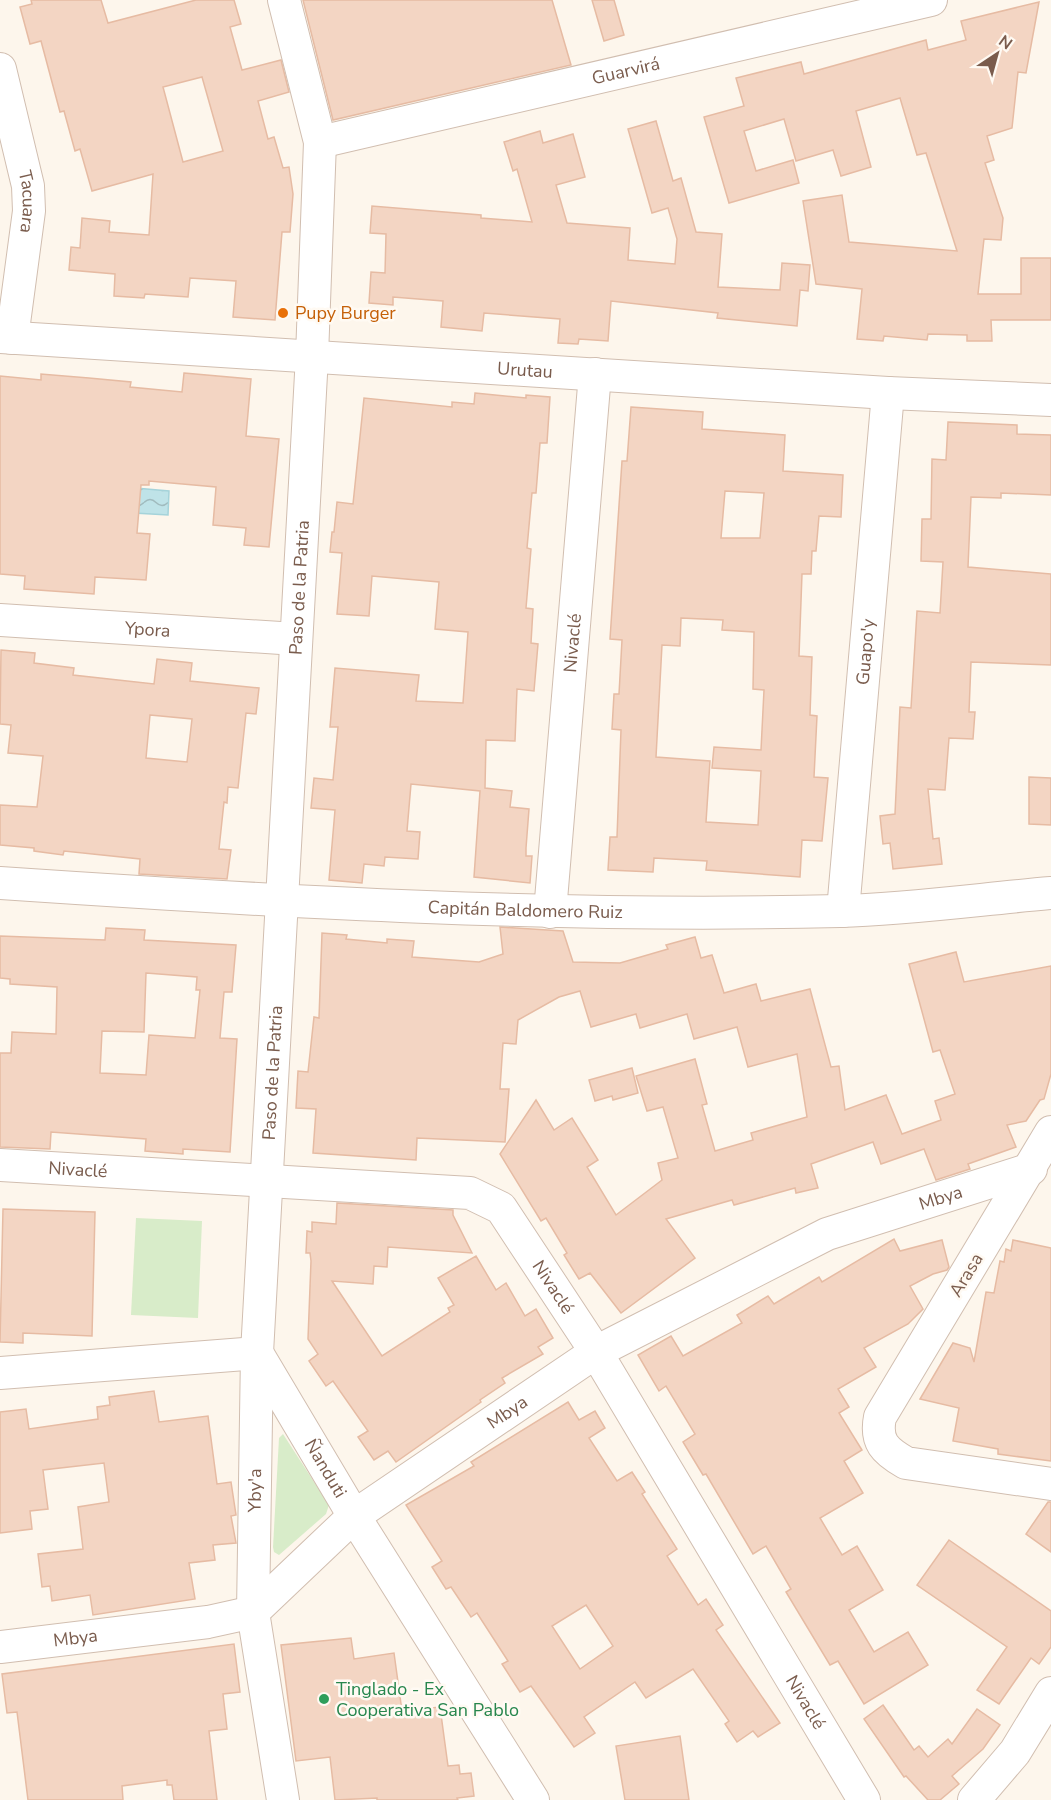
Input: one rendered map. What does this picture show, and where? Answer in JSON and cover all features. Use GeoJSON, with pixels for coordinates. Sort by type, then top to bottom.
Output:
{"type":"FeatureCollection","features":[{"type":"Feature","properties":{"kind":"street","name":"Paso de la Patria"},"geometry":{"type":"LineString","coordinates":[[264,1179],[283,902],[312,356],[320,142],[284,0]]}},
{"type":"Feature","properties":{"kind":"street","name":"Guarvirá"},"geometry":{"type":"LineString","coordinates":[[320,142],[931,0]]}},
{"type":"Feature","properties":{"kind":"street","name":"Tacuara"},"geometry":{"type":"LineString","coordinates":[[0,69],[28,186],[28,211],[6,337]]}},
{"type":"Feature","properties":{"kind":"street","name":"Urutau"},"geometry":{"type":"LineString","coordinates":[[6,337],[888,393],[1051,400]]}},
{"type":"Feature","properties":{"kind":"street","name":"Nivaclé"},"geometry":{"type":"LineString","coordinates":[[550,912],[595,374]]}},
{"type":"Feature","properties":{"kind":"street","name":"Guapo'y"},"geometry":{"type":"LineString","coordinates":[[843,911],[888,393]]}},
{"type":"Feature","properties":{"kind":"street","name":"Ypora"},"geometry":{"type":"LineString","coordinates":[[0,620],[296,639]]}},
{"type":"Feature","properties":{"kind":"street","name":"Capitán Baldomero Ruiz"},"geometry":{"type":"LineString","coordinates":[[0,883],[283,902],[550,912],[843,911],[1051,893]]}},
{"type":"Feature","properties":{"kind":"street","name":"Arasa"},"geometry":{"type":"LineString","coordinates":[[1051,1132],[1031,1169],[880,1417],[877,1431],[883,1445],[891,1455],[906,1463],[1051,1484]]}},
{"type":"Feature","properties":{"kind":"street","name":"Nivaclé"},"geometry":{"type":"LineString","coordinates":[[0,1165],[470,1193],[501,1208],[596,1352],[864,1800]]}},
{"type":"Feature","properties":{"kind":"street","name":"Mbya"},"geometry":{"type":"LineString","coordinates":[[0,1647],[208,1622],[253,1611],[354,1516],[596,1352],[827,1234],[1031,1169]]}},
{"type":"Feature","properties":{"kind":"street","name":"Yby'a"},"geometry":{"type":"LineString","coordinates":[[264,1179],[256,1353],[253,1611],[283,1800]]}},
{"type":"Feature","properties":{"kind":"street"},"geometry":{"type":"LineString","coordinates":[[0,1372],[256,1353]]}},
{"type":"Feature","properties":{"kind":"street","name":"Ñanduti"},"geometry":{"type":"LineString","coordinates":[[256,1353],[354,1516],[533,1800]]}},
{"type":"Feature","properties":{"kind":"street"},"geometry":{"type":"LineString","coordinates":[[974,1800],[1015,1752],[1051,1693]]}},
{"type":"Feature","properties":{"kind":"green space"},"geometry":{"type":"Polygon","coordinates":[[[136,1218],[202,1221],[198,1318],[131,1315],[136,1218]]]}},
{"type":"Feature","properties":{"kind":"green space"},"geometry":{"type":"Polygon","coordinates":[[[283,1434],[329,1505],[326,1514],[279,1555],[274,1552],[273,1547],[279,1438],[283,1434]]]}},
{"type":"Feature","properties":{"kind":"water"},"geometry":{"type":"Polygon","coordinates":[[[135,488],[169,491],[168,515],[134,513],[135,488]]]}},
{"type":"Feature","properties":{"kind":"building"},"geometry":{"type":"Polygon","coordinates":[[[31,0],[101,0],[108,23],[196,0],[234,0],[241,24],[230,27],[242,70],[281,60],[289,92],[258,101],[268,139],[274,137],[283,168],[289,167],[293,194],[290,232],[282,232],[275,320],[233,317],[236,281],[190,278],[188,297],[145,294],[144,298],[114,296],[115,274],[69,270],[71,247],[80,248],[82,218],[110,221],[109,232],[149,235],[153,174],[92,191],[80,149],[75,151],[64,111],[60,112],[41,41],[30,44],[20,7],[32,4],[31,0]],[[202,77],[163,87],[183,162],[223,151],[202,77]]]}},
{"type":"Feature","properties":{"kind":"building"},"geometry":{"type":"Polygon","coordinates":[[[303,0],[552,0],[571,65],[333,120],[303,0]]]}},
{"type":"Feature","properties":{"kind":"building"},"geometry":{"type":"Polygon","coordinates":[[[592,0],[614,0],[624,35],[604,41],[592,0]]]}},
{"type":"Feature","properties":{"kind":"building"},"geometry":{"type":"Polygon","coordinates":[[[1039,2],[1026,73],[1018,72],[1012,128],[987,136],[994,160],[985,163],[1003,218],[1001,240],[984,239],[978,294],[1021,294],[1021,258],[1051,258],[1051,320],[991,320],[992,341],[967,341],[967,335],[928,334],[927,340],[884,336],[883,341],[857,339],[862,289],[816,284],[803,201],[842,195],[849,242],[957,251],[926,153],[917,155],[900,98],[856,111],[871,167],[841,176],[833,150],[796,161],[784,119],[744,131],[756,171],[793,160],[799,183],[729,203],[704,117],[744,106],[736,78],[801,62],[804,74],[926,40],[928,50],[966,40],[961,21],[1039,2]]]}},
{"type":"Feature","properties":{"kind":"building"},"geometry":{"type":"Polygon","coordinates":[[[656,121],[673,181],[681,178],[696,232],[722,234],[718,287],[780,290],[782,263],[810,265],[808,291],[800,290],[797,326],[717,318],[718,313],[611,301],[608,341],[579,339],[578,344],[558,343],[560,319],[484,313],[482,331],[441,327],[443,301],[393,297],[393,305],[369,303],[371,272],[385,273],[386,234],[370,233],[372,206],[481,215],[481,218],[532,222],[517,169],[513,171],[504,142],[540,131],[543,143],[573,134],[585,177],[556,185],[567,223],[630,228],[628,260],[675,264],[677,239],[668,208],[652,213],[628,129],[656,121]]]}},
{"type":"Feature","properties":{"kind":"building"},"geometry":{"type":"Polygon","coordinates":[[[184,373],[251,379],[246,436],[279,439],[269,547],[244,545],[246,528],[213,525],[216,487],[149,481],[149,485],[141,485],[137,533],[150,534],[146,580],[95,577],[94,594],[24,589],[25,576],[0,574],[0,376],[41,380],[41,374],[89,378],[131,382],[130,387],[182,392],[184,373]]]}},
{"type":"Feature","properties":{"kind":"building"},"geometry":{"type":"Polygon","coordinates":[[[475,393],[526,398],[526,395],[550,397],[547,443],[540,443],[536,493],[532,493],[527,548],[531,549],[526,608],[533,609],[531,643],[538,644],[534,691],[517,689],[515,741],[486,740],[485,788],[512,791],[510,807],[529,809],[526,856],[532,856],[530,883],[474,877],[480,791],[411,784],[407,831],[420,832],[418,859],[385,857],[384,866],[364,864],[362,883],[329,880],[335,810],[311,808],[314,778],[333,780],[338,727],[330,727],[335,668],[419,675],[416,701],[463,703],[468,632],[435,629],[439,582],[372,576],[369,616],[337,614],[342,553],[330,552],[332,532],[334,532],[337,502],[353,504],[364,398],[452,407],[452,402],[474,404],[475,393]]]}},
{"type":"Feature","properties":{"kind":"building"},"geometry":{"type":"Polygon","coordinates":[[[631,407],[703,412],[702,429],[785,435],[783,471],[843,475],[841,517],[819,516],[816,551],[812,551],[811,574],[802,574],[799,656],[812,657],[810,715],[817,716],[814,777],[828,778],[822,841],[802,840],[800,877],[706,870],[707,861],[654,858],[653,872],[608,870],[610,837],[617,837],[621,730],[612,729],[614,694],[619,694],[622,640],[610,639],[622,461],[627,461],[631,407]],[[725,491],[721,538],[760,538],[764,493],[725,491]],[[681,618],[680,646],[662,645],[656,757],[710,761],[706,822],[758,825],[761,771],[712,768],[714,747],[761,750],[764,690],[753,689],[754,632],[722,630],[723,620],[681,618]]]}},
{"type":"Feature","properties":{"kind":"building"},"geometry":{"type":"Polygon","coordinates":[[[948,422],[1017,425],[1017,434],[1051,435],[1051,495],[1001,493],[1001,498],[971,497],[968,567],[1051,574],[1051,665],[971,662],[969,712],[975,712],[973,739],[949,738],[945,790],[928,789],[933,839],[939,838],[942,864],[893,869],[890,843],[883,844],[880,816],[895,814],[900,707],[911,708],[917,611],[940,613],[943,562],[921,561],[922,519],[931,519],[932,459],[946,460],[948,422]]]}},
{"type":"Feature","properties":{"kind":"building"},"geometry":{"type":"Polygon","coordinates":[[[1,650],[35,653],[34,663],[74,668],[73,675],[154,684],[157,659],[192,663],[190,681],[259,688],[256,714],[246,713],[238,788],[228,787],[227,803],[224,802],[219,849],[231,850],[227,879],[139,874],[140,859],[64,851],[63,855],[34,851],[34,848],[0,845],[0,805],[37,807],[43,756],[8,753],[11,725],[0,724],[1,650]],[[150,715],[146,758],[187,762],[192,719],[150,715]]]}},
{"type":"Feature","properties":{"kind":"building"},"geometry":{"type":"Polygon","coordinates":[[[1029,777],[1051,778],[1051,825],[1029,824],[1029,777]]]}},
{"type":"Feature","properties":{"kind":"building"},"geometry":{"type":"Polygon","coordinates":[[[500,927],[563,931],[573,962],[620,963],[668,949],[666,945],[695,937],[701,958],[712,955],[724,993],[756,984],[761,1001],[810,989],[831,1067],[839,1066],[845,1110],[886,1095],[902,1134],[941,1120],[935,1101],[955,1094],[940,1050],[933,1052],[909,964],[956,952],[964,982],[1051,966],[1051,1074],[1044,1099],[1040,1100],[1026,1121],[1007,1125],[1016,1147],[968,1164],[970,1169],[936,1180],[924,1149],[881,1164],[873,1142],[811,1164],[818,1188],[796,1193],[795,1188],[734,1205],[732,1200],[666,1219],[695,1258],[621,1313],[590,1273],[579,1279],[564,1255],[567,1253],[546,1218],[541,1221],[500,1154],[536,1100],[554,1130],[572,1118],[598,1160],[587,1167],[616,1215],[662,1180],[658,1163],[678,1158],[663,1107],[647,1111],[636,1076],[695,1059],[707,1104],[702,1105],[715,1151],[753,1140],[751,1133],[807,1117],[797,1054],[748,1067],[737,1027],[694,1039],[687,1014],[640,1028],[636,1014],[591,1027],[580,991],[559,997],[518,1020],[516,1044],[503,1043],[500,1089],[509,1089],[505,1142],[417,1138],[416,1160],[313,1153],[316,1109],[296,1108],[298,1071],[308,1072],[314,1017],[319,1018],[322,933],[347,935],[346,939],[387,943],[387,939],[414,941],[412,957],[479,962],[503,954],[500,927]]]}},
{"type":"Feature","properties":{"kind":"building"},"geometry":{"type":"Polygon","coordinates":[[[106,928],[145,930],[144,940],[236,945],[232,992],[224,992],[220,1038],[237,1039],[230,1152],[183,1149],[183,1154],[145,1151],[146,1139],[51,1132],[50,1149],[0,1147],[0,1053],[11,1053],[12,1032],[56,1034],[57,987],[10,984],[10,979],[0,978],[0,936],[105,940],[106,928]],[[146,973],[144,1032],[102,1031],[100,1073],[146,1075],[149,1035],[195,1038],[200,990],[196,990],[197,977],[146,973]]]}},
{"type":"Feature","properties":{"kind":"building"},"geometry":{"type":"Polygon","coordinates":[[[632,1068],[638,1093],[613,1100],[612,1096],[595,1101],[589,1080],[632,1068]]]}},
{"type":"Feature","properties":{"kind":"building"},"geometry":{"type":"Polygon","coordinates":[[[337,1203],[453,1210],[453,1215],[472,1253],[388,1247],[387,1267],[374,1266],[373,1284],[332,1281],[382,1356],[450,1312],[448,1308],[454,1305],[438,1278],[476,1256],[496,1290],[506,1283],[525,1316],[536,1309],[553,1338],[538,1347],[543,1354],[502,1378],[505,1383],[396,1462],[388,1451],[374,1460],[358,1437],[368,1431],[333,1381],[326,1386],[309,1361],[318,1354],[308,1339],[311,1261],[310,1253],[306,1253],[307,1231],[312,1232],[312,1222],[336,1224],[337,1203]]]}},
{"type":"Feature","properties":{"kind":"building"},"geometry":{"type":"Polygon","coordinates":[[[3,1209],[95,1212],[92,1336],[23,1333],[23,1343],[0,1342],[3,1209]]]}},
{"type":"Feature","properties":{"kind":"building"},"geometry":{"type":"Polygon","coordinates":[[[894,1239],[900,1251],[942,1240],[949,1267],[947,1270],[933,1274],[910,1286],[923,1309],[908,1324],[864,1348],[876,1367],[838,1389],[849,1407],[839,1413],[862,1450],[844,1461],[863,1493],[820,1518],[842,1555],[857,1546],[883,1590],[849,1610],[874,1652],[908,1632],[928,1665],[864,1704],[838,1661],[830,1665],[786,1592],[791,1589],[766,1546],[753,1554],[706,1474],[703,1475],[683,1442],[695,1434],[666,1386],[659,1391],[638,1355],[671,1336],[683,1356],[742,1323],[737,1315],[768,1296],[774,1304],[819,1277],[822,1282],[894,1239]]]}},
{"type":"Feature","properties":{"kind":"building"},"geometry":{"type":"Polygon","coordinates":[[[1013,1240],[1051,1248],[1051,1461],[998,1454],[998,1449],[953,1441],[959,1408],[920,1399],[953,1343],[970,1348],[974,1362],[986,1292],[994,1293],[1000,1261],[1004,1262],[1006,1249],[1011,1251],[1013,1240]]]}},
{"type":"Feature","properties":{"kind":"building"},"geometry":{"type":"Polygon","coordinates":[[[154,1391],[159,1422],[208,1416],[217,1484],[231,1482],[236,1515],[231,1516],[236,1543],[213,1545],[215,1560],[189,1563],[195,1599],[93,1615],[90,1595],[52,1601],[50,1586],[42,1587],[38,1554],[83,1549],[78,1507],[109,1502],[104,1463],[43,1470],[48,1509],[30,1511],[32,1529],[0,1533],[0,1412],[26,1409],[29,1429],[98,1419],[97,1407],[110,1405],[109,1397],[154,1391]]]}},
{"type":"Feature","properties":{"kind":"building"},"geometry":{"type":"Polygon","coordinates":[[[568,1402],[579,1420],[595,1411],[605,1428],[589,1438],[617,1481],[632,1472],[645,1492],[642,1494],[677,1549],[667,1556],[698,1605],[706,1599],[723,1625],[716,1630],[780,1723],[758,1737],[753,1731],[737,1742],[725,1724],[729,1721],[693,1669],[646,1698],[635,1682],[584,1717],[595,1733],[574,1747],[531,1686],[520,1692],[502,1664],[508,1661],[477,1613],[471,1617],[451,1587],[446,1589],[432,1567],[442,1561],[406,1505],[474,1466],[471,1462],[568,1402]],[[586,1605],[552,1626],[580,1669],[613,1646],[586,1605]]]}},
{"type":"Feature","properties":{"kind":"building"},"geometry":{"type":"Polygon","coordinates":[[[1048,1502],[1051,1502],[1051,1552],[1026,1534],[1048,1502]]]}},
{"type":"Feature","properties":{"kind":"building"},"geometry":{"type":"Polygon","coordinates":[[[949,1540],[1051,1611],[1051,1647],[1039,1664],[1031,1658],[999,1704],[977,1690],[1007,1647],[917,1585],[949,1540]]]}},
{"type":"Feature","properties":{"kind":"building"},"geometry":{"type":"Polygon","coordinates":[[[351,1638],[354,1659],[394,1653],[402,1711],[440,1707],[448,1766],[459,1765],[460,1774],[471,1773],[474,1796],[457,1798],[458,1800],[377,1800],[377,1798],[335,1800],[330,1757],[296,1761],[281,1645],[351,1638]]]}},
{"type":"Feature","properties":{"kind":"building"},"geometry":{"type":"Polygon","coordinates":[[[234,1644],[240,1692],[223,1694],[227,1729],[209,1731],[217,1800],[174,1800],[172,1785],[167,1785],[167,1780],[122,1786],[123,1800],[28,1800],[17,1712],[7,1713],[2,1674],[234,1644]]]}},
{"type":"Feature","properties":{"kind":"building"},"geometry":{"type":"Polygon","coordinates":[[[883,1705],[914,1750],[919,1746],[928,1757],[948,1739],[952,1744],[977,1709],[1000,1725],[983,1749],[952,1776],[959,1784],[940,1800],[928,1800],[906,1776],[904,1777],[864,1719],[883,1705]]]}},
{"type":"Feature","properties":{"kind":"building"},"geometry":{"type":"Polygon","coordinates":[[[680,1736],[689,1800],[625,1800],[616,1746],[680,1736]]]}},
{"type":"Feature","properties":{"kind":"place","name":"Pupy Burger"},"geometry":{"type":"Point","coordinates":[283,313]}},
{"type":"Feature","properties":{"kind":"place","name":"Tinglado - Ex Cooperativa San Pablo"},"geometry":{"type":"Point","coordinates":[324,1699]}}]}
